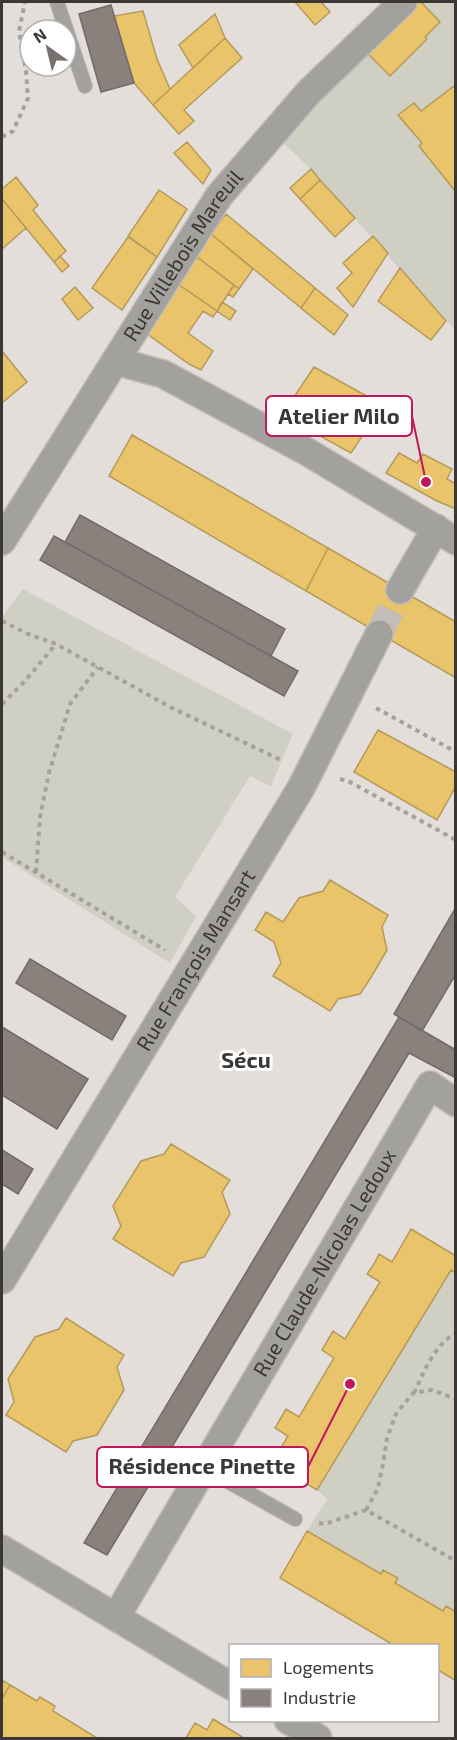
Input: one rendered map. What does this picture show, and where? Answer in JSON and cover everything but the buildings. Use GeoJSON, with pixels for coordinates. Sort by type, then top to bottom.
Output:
{"type":"FeatureCollection","features":[{"type":"Feature","properties":{"kind":"street","name":"Rue Villebois Mareuil"},"geometry":{"type":"LineString","coordinates":[[2,541],[219,196],[309,92],[403,2]]}},
{"type":"Feature","properties":{"kind":"street"},"geometry":{"type":"LineString","coordinates":[[115,361],[163,374],[304,450],[446,534],[400,590]]}},
{"type":"Feature","properties":{"kind":"street","name":"Rue François Mansart"},"geometry":{"type":"LineString","coordinates":[[2,1280],[310,771],[379,634]]}},
{"type":"Feature","properties":{"kind":"street","name":"Rue Claude-Nicolas Ledoux"},"geometry":{"type":"LineString","coordinates":[[116,1617],[430,1085],[456,1103]]}},
{"type":"Feature","properties":{"kind":"street"},"geometry":{"type":"LineString","coordinates":[[2,1549],[229,1685]]}},
{"type":"Feature","properties":{"kind":"street"},"geometry":{"type":"LineString","coordinates":[[291,1722],[318,1738]]}},
{"type":"Feature","properties":{"kind":"lane"},"geometry":{"type":"LineString","coordinates":[[57,2],[85,86]]}},
{"type":"Feature","properties":{"kind":"lane"},"geometry":{"type":"LineString","coordinates":[[204,1468],[295,1520]]}},
{"type":"Feature","properties":{"kind":"path"},"geometry":{"type":"LineString","coordinates":[[2,138],[13,131],[28,98],[19,31],[25,2]]}},
{"type":"Feature","properties":{"kind":"path"},"geometry":{"type":"LineString","coordinates":[[2,621],[56,644],[172,708],[273,757],[310,771],[348,781],[456,840]]}},
{"type":"Feature","properties":{"kind":"path"},"geometry":{"type":"LineString","coordinates":[[2,704],[56,644]]}},
{"type":"Feature","properties":{"kind":"path"},"geometry":{"type":"LineString","coordinates":[[36,873],[40,818],[49,773],[70,705],[98,667]]}},
{"type":"Feature","properties":{"kind":"path"},"geometry":{"type":"LineString","coordinates":[[349,693],[456,752]]}},
{"type":"Feature","properties":{"kind":"path"},"geometry":{"type":"LineString","coordinates":[[2,852],[193,967]]}},
{"type":"Feature","properties":{"kind":"path"},"geometry":{"type":"LineString","coordinates":[[295,1520],[325,1524],[366,1510],[378,1488],[387,1438],[396,1414],[413,1393],[429,1362],[446,1339],[456,1333]]}},
{"type":"Feature","properties":{"kind":"path"},"geometry":{"type":"LineString","coordinates":[[413,1393],[432,1390],[456,1399]]}},
{"type":"Feature","properties":{"kind":"path"},"geometry":{"type":"LineString","coordinates":[[366,1510],[456,1561]]}},
{"type":"Feature","properties":{"kind":"shaded area"},"geometry":{"type":"Polygon","coordinates":[[[413,2],[455,2],[455,329],[311,169],[280,140],[413,2]]]}},
{"type":"Feature","properties":{"kind":"shaded area"},"geometry":{"type":"Polygon","coordinates":[[[23,589],[293,734],[271,786],[250,776],[175,897],[196,916],[170,963],[2,857],[2,617],[23,589]]]}},
{"type":"Feature","properties":{"kind":"shaded area"},"geometry":{"type":"Polygon","coordinates":[[[451,1270],[456,1273],[455,1612],[446,1606],[443,1611],[395,1583],[397,1578],[383,1570],[381,1574],[307,1531],[327,1499],[317,1490],[451,1270]]]}},
{"type":"Feature","properties":{"kind":"tunnel"},"geometry":{"type":"LineString","coordinates":[[379,634],[400,590]]}},
{"type":"Feature","properties":{"kind":"place","name":"Atelier Milo"},"geometry":{"type":"Point","coordinates":[426,482]}},
{"type":"Feature","properties":{"kind":"place","name":"Résidence Pinette"},"geometry":{"type":"Point","coordinates":[350,1384]}},
{"type":"Feature","properties":{"kind":"district","name":"Sécu"},"geometry":{"type":"Point","coordinates":[246,1060]}}]}
